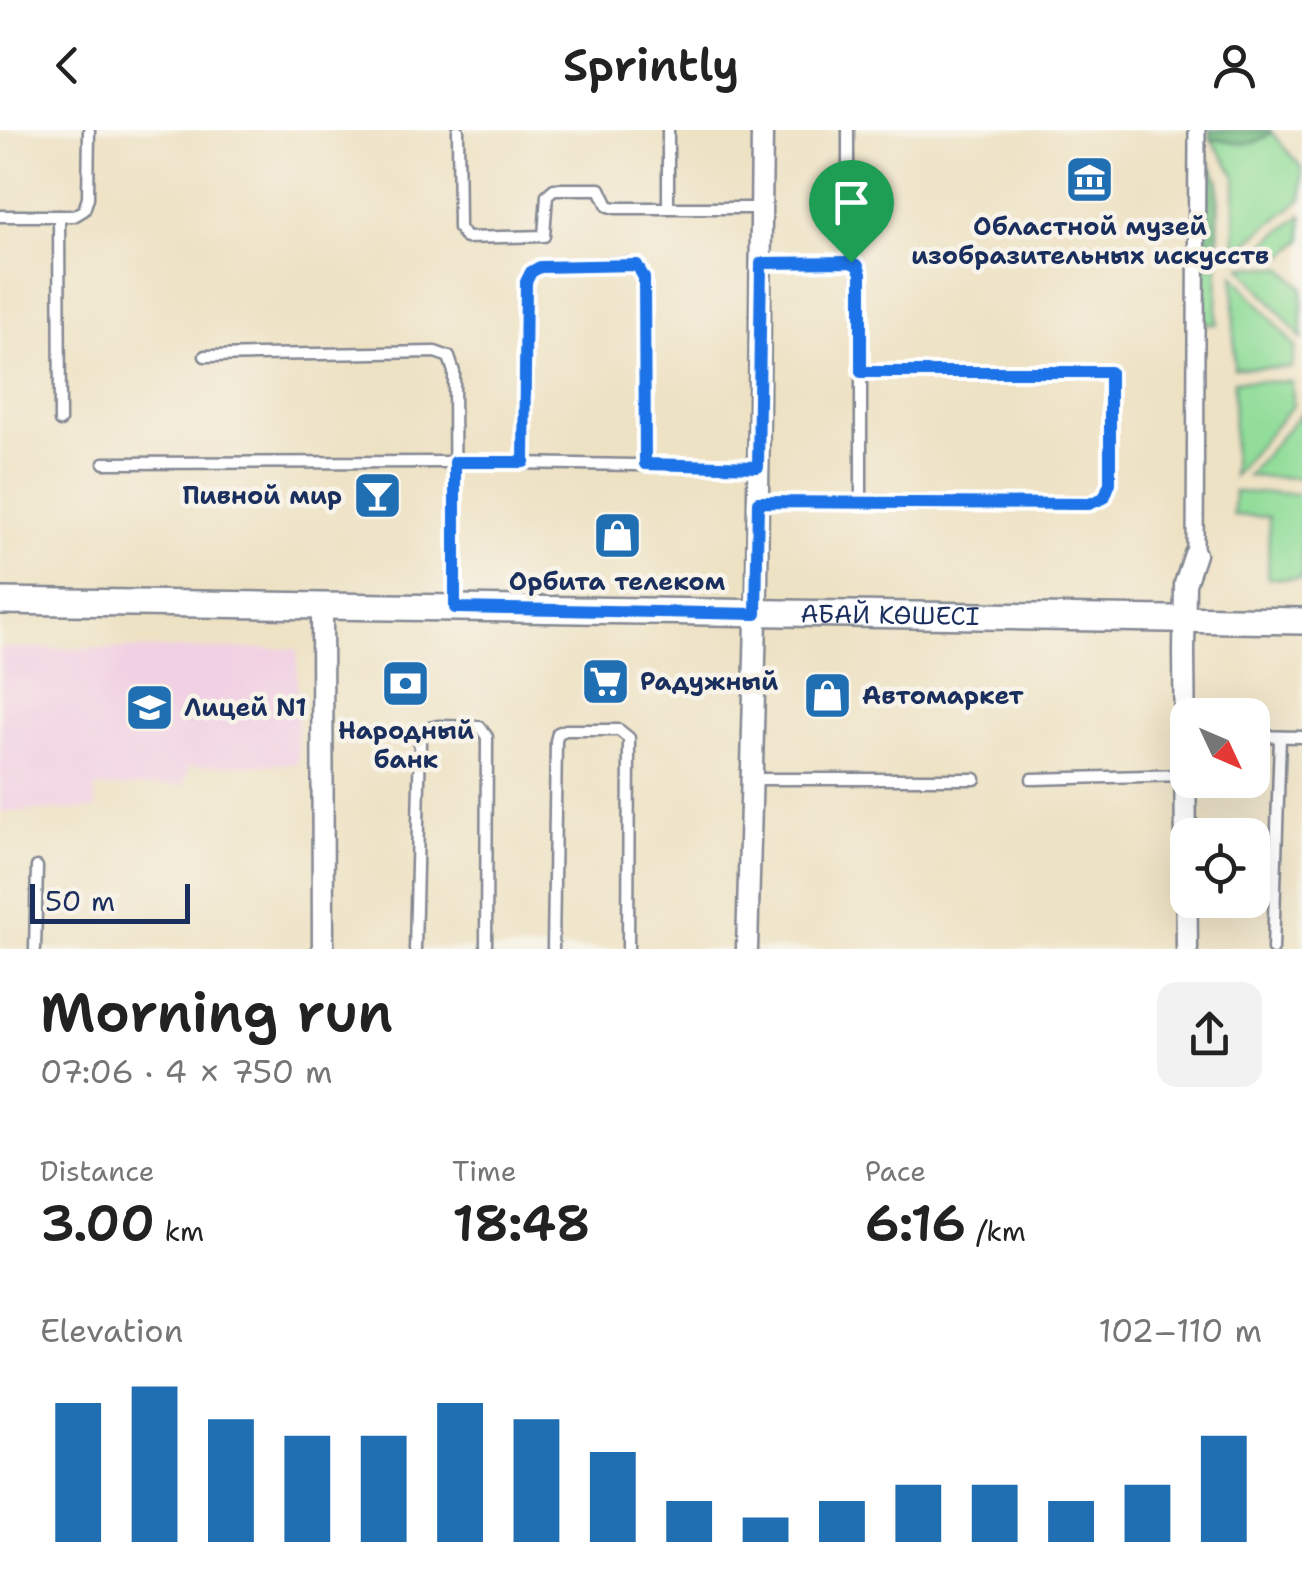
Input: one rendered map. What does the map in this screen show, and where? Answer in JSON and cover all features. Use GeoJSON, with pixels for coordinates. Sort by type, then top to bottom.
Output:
{"type":"FeatureCollection","features":[{"type":"Feature","properties":{"kind":"street"},"geometry":{"type":"LineString","coordinates":[[747,949],[762,130]]}},
{"type":"Feature","properties":{"kind":"street"},"geometry":{"type":"LineString","coordinates":[[1185,698],[1186,584],[1195,554],[1197,130]]}},
{"type":"Feature","properties":{"kind":"street","name":"АБАЙ КӨШЕСІ"},"geometry":{"type":"LineString","coordinates":[[0,601],[1302,621]]}},
{"type":"Feature","properties":{"kind":"street"},"geometry":{"type":"LineString","coordinates":[[322,608],[323,949]]}},
{"type":"Feature","properties":{"kind":"street"},"geometry":{"type":"LineString","coordinates":[[1185,798],[1187,949]]}},
{"type":"Feature","properties":{"kind":"lane"},"geometry":{"type":"LineString","coordinates":[[0,216],[80,214],[88,204],[89,130]]}},
{"type":"Feature","properties":{"kind":"lane"},"geometry":{"type":"LineString","coordinates":[[458,130],[459,228],[466,238],[544,236],[547,195],[554,189],[600,190],[608,206],[616,208],[761,208]]}},
{"type":"Feature","properties":{"kind":"lane"},"geometry":{"type":"LineString","coordinates":[[668,130],[668,208]]}},
{"type":"Feature","properties":{"kind":"lane"},"geometry":{"type":"LineString","coordinates":[[848,130],[848,223]]}},
{"type":"Feature","properties":{"kind":"lane"},"geometry":{"type":"LineString","coordinates":[[59,216],[60,421]]}},
{"type":"Feature","properties":{"kind":"lane"},"geometry":{"type":"LineString","coordinates":[[761,263],[851,262],[858,266],[861,502]]}},
{"type":"Feature","properties":{"kind":"lane"},"geometry":{"type":"LineString","coordinates":[[524,462],[527,276],[540,267],[626,263],[637,265],[644,278],[645,464]]}},
{"type":"Feature","properties":{"kind":"lane"},"geometry":{"type":"LineString","coordinates":[[205,356],[443,353],[448,357],[454,372],[455,608]]}},
{"type":"Feature","properties":{"kind":"lane"},"geometry":{"type":"LineString","coordinates":[[758,502],[1098,502],[1104,498],[1110,483],[1110,372],[861,372]]}},
{"type":"Feature","properties":{"kind":"lane"},"geometry":{"type":"LineString","coordinates":[[1195,554],[1202,542],[1202,452]]}},
{"type":"Feature","properties":{"kind":"lane"},"geometry":{"type":"LineString","coordinates":[[104,463],[524,462],[758,467]]}},
{"type":"Feature","properties":{"kind":"lane"},"geometry":{"type":"LineString","coordinates":[[415,949],[420,740],[425,730],[438,726],[480,727],[487,737],[486,949]]}},
{"type":"Feature","properties":{"kind":"lane"},"geometry":{"type":"LineString","coordinates":[[554,949],[556,737],[562,731],[618,730],[629,738],[628,949]]}},
{"type":"Feature","properties":{"kind":"lane"},"geometry":{"type":"LineString","coordinates":[[1270,737],[1302,737]]}},
{"type":"Feature","properties":{"kind":"lane"},"geometry":{"type":"LineString","coordinates":[[1272,949],[1280,737]]}},
{"type":"Feature","properties":{"kind":"lane"},"geometry":{"type":"LineString","coordinates":[[1032,779],[1170,775]]}},
{"type":"Feature","properties":{"kind":"lane"},"geometry":{"type":"LineString","coordinates":[[752,779],[975,779]]}},
{"type":"Feature","properties":{"kind":"lane"},"geometry":{"type":"LineString","coordinates":[[35,949],[37,868]]}},
{"type":"Feature","properties":{"kind":"shaded area","name":"Лицей N1"},"geometry":{"type":"Polygon","coordinates":[[[0,648],[297,649],[298,764],[189,766],[185,785],[94,788],[96,809],[0,812],[0,648]]]}},
{"type":"Feature","properties":{"kind":"green space"},"geometry":{"type":"Polygon","coordinates":[[[1209,130],[1271,132],[1255,142],[1241,144],[1211,139],[1209,130]]]}},
{"type":"Feature","properties":{"kind":"green space"},"geometry":{"type":"Polygon","coordinates":[[[1271,132],[1302,168],[1302,199],[1235,251],[1235,175],[1211,139],[1248,144],[1271,132]]]}},
{"type":"Feature","properties":{"kind":"green space"},"geometry":{"type":"Polygon","coordinates":[[[1205,156],[1219,180],[1218,253],[1205,252],[1205,156]]]}},
{"type":"Feature","properties":{"kind":"green space"},"geometry":{"type":"Polygon","coordinates":[[[1302,215],[1302,240],[1285,256],[1250,255],[1302,215]]]}},
{"type":"Feature","properties":{"kind":"green space"},"geometry":{"type":"Polygon","coordinates":[[[1205,264],[1218,265],[1217,324],[1204,324],[1205,264]]]}},
{"type":"Feature","properties":{"kind":"green space"},"geometry":{"type":"Polygon","coordinates":[[[1241,266],[1283,268],[1302,287],[1302,339],[1241,266]]]}},
{"type":"Feature","properties":{"kind":"green space"},"geometry":{"type":"Polygon","coordinates":[[[1234,275],[1295,347],[1292,368],[1234,368],[1234,275]]]}},
{"type":"Feature","properties":{"kind":"green space"},"geometry":{"type":"Polygon","coordinates":[[[1234,381],[1292,382],[1293,405],[1233,476],[1234,381]]]}},
{"type":"Feature","properties":{"kind":"green space"},"geometry":{"type":"Polygon","coordinates":[[[1302,412],[1302,478],[1247,476],[1302,412]]]}},
{"type":"Feature","properties":{"kind":"green space"},"geometry":{"type":"Polygon","coordinates":[[[1234,492],[1302,494],[1302,579],[1268,578],[1269,517],[1233,515],[1234,492]]]}},
{"type":"Feature","properties":{"kind":"place","name":"Областной музей изобразительных искусств"},"geometry":{"type":"Point","coordinates":[1090,180]}},
{"type":"Feature","properties":{"kind":"place","name":"Пивной мир"},"geometry":{"type":"Point","coordinates":[377,495]}},
{"type":"Feature","properties":{"kind":"place","name":"Орбита телеком"},"geometry":{"type":"Point","coordinates":[617,535]}},
{"type":"Feature","properties":{"kind":"place","name":"Радужный"},"geometry":{"type":"Point","coordinates":[605,681]}},
{"type":"Feature","properties":{"kind":"place","name":"Народный банк"},"geometry":{"type":"Point","coordinates":[406,684]}},
{"type":"Feature","properties":{"kind":"place","name":"Автомаркет"},"geometry":{"type":"Point","coordinates":[827,695]}},
{"type":"Feature","properties":{"kind":"place","name":"Лицей N1"},"geometry":{"type":"Point","coordinates":[149,707]}},
{"type":"Feature","properties":{"kind":"route"},"geometry":{"type":"LineString","coordinates":[[851,262],[861,274],[861,372],[1110,372],[1110,483],[1104,498],[1089,504],[758,502],[756,614],[455,608],[455,462],[524,462],[526,282],[534,268],[626,263],[641,268],[645,464],[758,467],[761,263],[851,262]]}}]}
